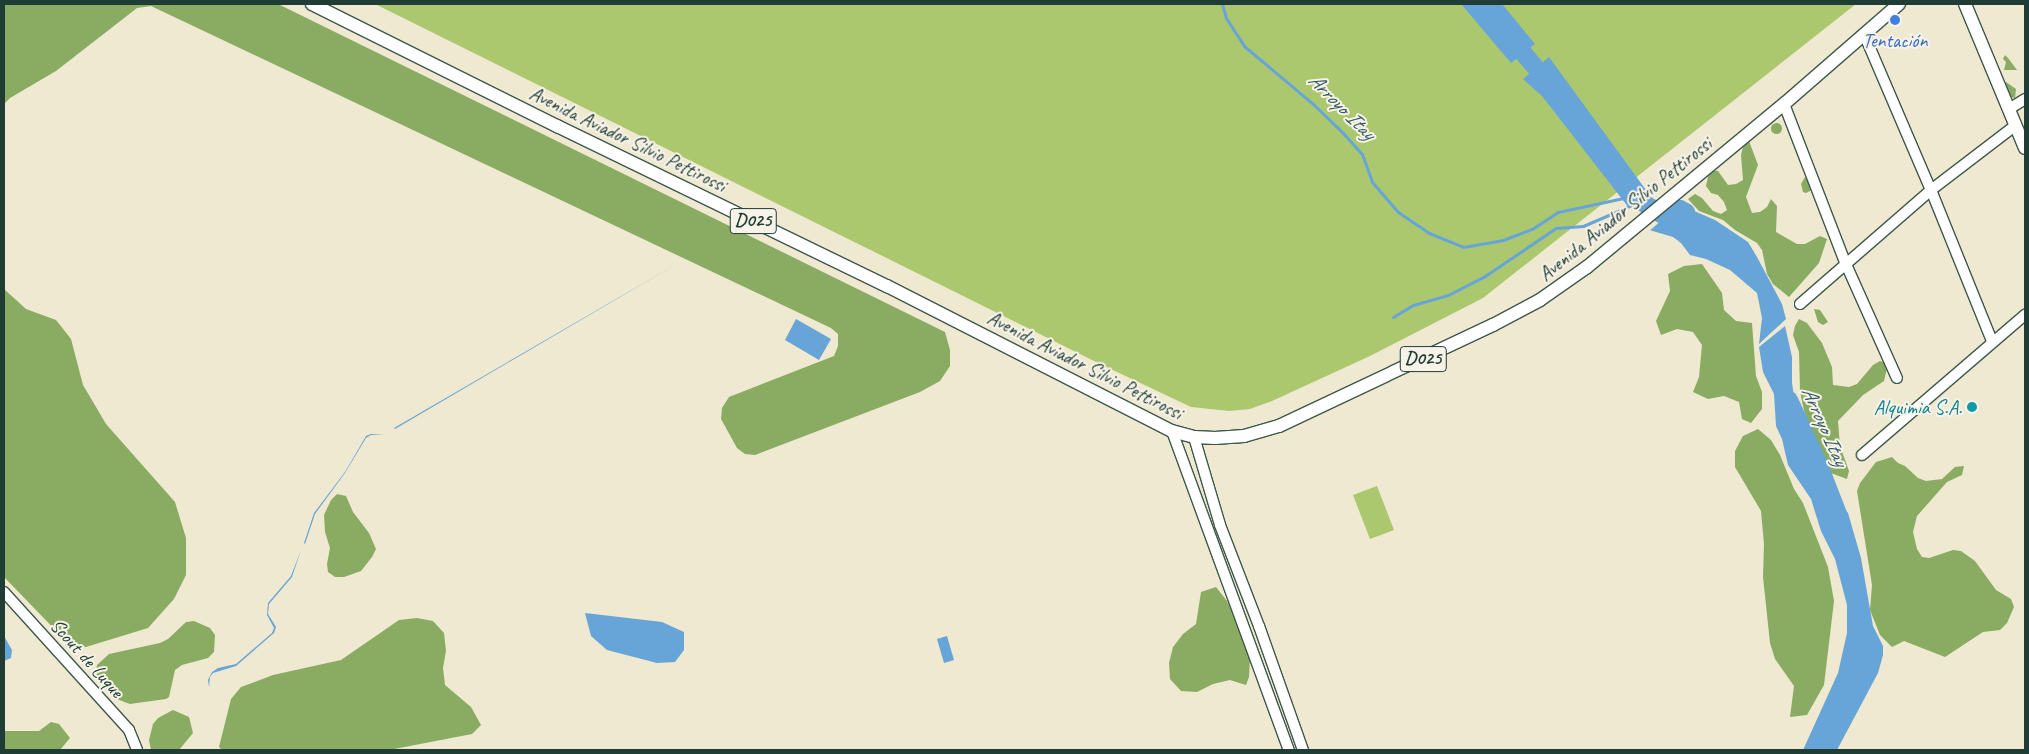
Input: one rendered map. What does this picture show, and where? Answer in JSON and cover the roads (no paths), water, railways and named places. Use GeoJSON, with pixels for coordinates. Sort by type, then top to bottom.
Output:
{"type":"FeatureCollection","features":[{"type":"Feature","properties":{"kind":"main road","name":"Avenida Aviador Silvio Pettirossi"},"geometry":{"type":"LineString","coordinates":[[312,4],[565,130],[886,286],[1172,431],[1194,437],[1216,438],[1244,436],[1279,426],[1493,325],[1540,300],[1587,267],[1677,193],[1784,104],[1899,4]]}},
{"type":"Feature","properties":{"kind":"main road"},"geometry":{"type":"LineString","coordinates":[[1965,4],[2025,148]]}},
{"type":"Feature","properties":{"kind":"street"},"geometry":{"type":"LineString","coordinates":[[1864,34],[1931,190],[1992,341]]}},
{"type":"Feature","properties":{"kind":"street"},"geometry":{"type":"LineString","coordinates":[[2010,109],[2025,99]]}},
{"type":"Feature","properties":{"kind":"street"},"geometry":{"type":"LineString","coordinates":[[1784,104],[1846,262],[1897,378]]}},
{"type":"Feature","properties":{"kind":"street"},"geometry":{"type":"LineString","coordinates":[[1800,304],[1931,190],[2016,125]]}},
{"type":"Feature","properties":{"kind":"street"},"geometry":{"type":"LineString","coordinates":[[1862,455],[1992,341],[2025,315]]}},
{"type":"Feature","properties":{"kind":"street"},"geometry":{"type":"LineString","coordinates":[[1172,431],[1289,750]]}},
{"type":"Feature","properties":{"kind":"street"},"geometry":{"type":"LineString","coordinates":[[1194,437],[1220,525],[1260,626],[1303,750]]}},
{"type":"Feature","properties":{"kind":"street","name":"Scout de Luque"},"geometry":{"type":"LineString","coordinates":[[4,592],[129,730],[138,750]]}},
{"type":"Feature","properties":{"kind":"water"},"geometry":{"type":"Polygon","coordinates":[[[1461,4],[1502,4],[1535,44],[1511,63],[1461,4]]]}},
{"type":"Feature","properties":{"kind":"water"},"geometry":{"type":"Polygon","coordinates":[[[1549,57],[1646,190],[1629,208],[1542,96],[1523,79],[1549,57]]]}},
{"type":"Feature","properties":{"kind":"water"},"geometry":{"type":"Polygon","coordinates":[[[1678,204],[1715,220],[1748,242],[1757,257],[1782,304],[1786,319],[1759,344],[1762,318],[1757,293],[1730,270],[1706,259],[1690,255],[1681,243],[1673,237],[1646,229],[1678,204]]]}},
{"type":"Feature","properties":{"kind":"water"},"geometry":{"type":"Polygon","coordinates":[[[680,262],[395,429],[394,428],[680,262]]]}},
{"type":"Feature","properties":{"kind":"water"},"geometry":{"type":"Polygon","coordinates":[[[796,319],[831,339],[819,360],[785,340],[796,319]]]}},
{"type":"Feature","properties":{"kind":"water"},"geometry":{"type":"Polygon","coordinates":[[[1785,326],[1792,357],[1792,383],[1801,441],[1815,474],[1848,513],[1861,558],[1873,626],[1883,646],[1883,655],[1878,673],[1837,750],[1803,750],[1838,673],[1847,633],[1847,605],[1835,559],[1821,531],[1811,499],[1788,465],[1782,439],[1776,426],[1774,394],[1763,372],[1759,347],[1785,326]]]}},
{"type":"Feature","properties":{"kind":"water"},"geometry":{"type":"Polygon","coordinates":[[[371,434],[384,435],[371,435],[366,438],[345,473],[315,514],[305,544],[314,513],[345,472],[366,436],[371,434]]]}},
{"type":"Feature","properties":{"kind":"water"},"geometry":{"type":"Polygon","coordinates":[[[301,550],[292,577],[269,604],[268,614],[276,627],[274,633],[236,666],[213,673],[210,677],[209,687],[208,680],[212,672],[218,668],[236,664],[272,633],[274,628],[267,615],[268,603],[291,576],[301,550]]]}},
{"type":"Feature","properties":{"kind":"water"},"geometry":{"type":"Polygon","coordinates":[[[585,613],[662,622],[684,632],[684,650],[675,662],[657,663],[607,650],[591,636],[585,613]]]}},
{"type":"Feature","properties":{"kind":"water"},"geometry":{"type":"Polygon","coordinates":[[[4,636],[12,650],[11,658],[4,661],[4,636]]]}},
{"type":"Feature","properties":{"kind":"water"},"geometry":{"type":"Polygon","coordinates":[[[947,636],[954,660],[944,663],[937,639],[947,636]]]}},
{"type":"Feature","properties":{"kind":"waterway","name":"Arroyo Itay"},"geometry":{"type":"LineString","coordinates":[[1222,4],[1226,18],[1244,46],[1313,104],[1343,133],[1362,154],[1372,182],[1398,212],[1429,233],[1463,247],[1503,240],[1532,229],[1558,212],[1624,198]]}},
{"type":"Feature","properties":{"kind":"waterway","name":"Arroyo Itay"},"geometry":{"type":"LineString","coordinates":[[1482,4],[1551,86]]}},
{"type":"Feature","properties":{"kind":"waterway","name":"Arroyo Itay"},"geometry":{"type":"LineString","coordinates":[[1623,183],[1634,197],[1663,215],[1680,209],[1686,212]]}},
{"type":"Feature","properties":{"kind":"waterway"},"geometry":{"type":"LineString","coordinates":[[1393,317],[1413,305],[1448,295],[1485,276],[1556,228],[1583,226],[1641,201]]}},
{"type":"Feature","properties":{"kind":"waterway","name":"Arroyo Itay"},"geometry":{"type":"LineString","coordinates":[[1789,400],[1819,465],[1838,514]]}},
{"type":"Feature","properties":{"kind":"place","name":"Tentación"},"geometry":{"type":"Point","coordinates":[1895,20]}},
{"type":"Feature","properties":{"kind":"place","name":"Alquimia S.A."},"geometry":{"type":"Point","coordinates":[1972,407]}}]}
